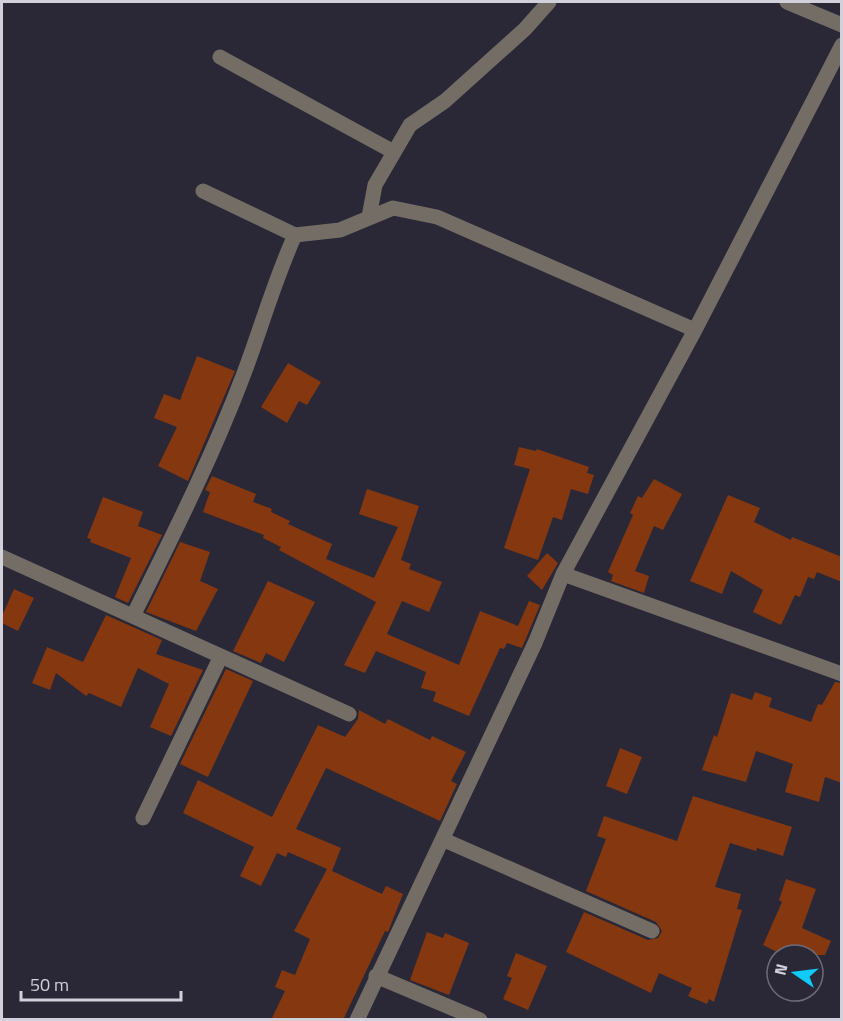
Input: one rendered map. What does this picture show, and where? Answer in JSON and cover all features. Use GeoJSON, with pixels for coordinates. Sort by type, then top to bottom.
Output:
{"type":"FeatureCollection","features":[{"type":"Feature","properties":{"kind":"street"},"geometry":{"type":"LineString","coordinates":[[369,217],[375,185],[410,125],[445,101],[525,29],[549,2]]}},
{"type":"Feature","properties":{"kind":"street"},"geometry":{"type":"LineString","coordinates":[[787,2],[842,25]]}},
{"type":"Feature","properties":{"kind":"street"},"geometry":{"type":"LineString","coordinates":[[357,1020],[376,976],[444,840],[535,643],[563,574],[695,330],[842,45]]}},
{"type":"Feature","properties":{"kind":"street"},"geometry":{"type":"LineString","coordinates":[[220,57],[393,151]]}},
{"type":"Feature","properties":{"kind":"street"},"geometry":{"type":"LineString","coordinates":[[203,191],[295,235],[340,230],[393,208],[437,217],[695,330]]}},
{"type":"Feature","properties":{"kind":"street"},"geometry":{"type":"LineString","coordinates":[[133,616],[204,469],[243,375],[276,275],[295,235]]}},
{"type":"Feature","properties":{"kind":"street"},"geometry":{"type":"LineString","coordinates":[[2,557],[349,714]]}},
{"type":"Feature","properties":{"kind":"street"},"geometry":{"type":"LineString","coordinates":[[563,574],[842,674]]}},
{"type":"Feature","properties":{"kind":"street"},"geometry":{"type":"LineString","coordinates":[[143,818],[221,656]]}},
{"type":"Feature","properties":{"kind":"street"},"geometry":{"type":"LineString","coordinates":[[444,840],[652,931]]}},
{"type":"Feature","properties":{"kind":"street"},"geometry":{"type":"LineString","coordinates":[[376,976],[480,1020]]}},
{"type":"Feature","properties":{"kind":"building"},"geometry":{"type":"Polygon","coordinates":[[[197,356],[235,371],[188,481],[158,466],[177,427],[154,418],[164,394],[180,400],[197,356]]]}},
{"type":"Feature","properties":{"kind":"building"},"geometry":{"type":"Polygon","coordinates":[[[288,363],[321,382],[307,405],[299,401],[287,423],[261,407],[288,363]]]}},
{"type":"Feature","properties":{"kind":"building"},"geometry":{"type":"Polygon","coordinates":[[[519,447],[536,451],[537,449],[589,467],[587,473],[594,475],[588,494],[571,489],[562,520],[553,517],[538,560],[504,548],[530,469],[514,465],[519,447]]]}},
{"type":"Feature","properties":{"kind":"building"},"geometry":{"type":"Polygon","coordinates":[[[212,476],[256,494],[253,502],[272,509],[271,512],[290,521],[288,524],[332,544],[326,559],[374,578],[398,527],[359,514],[367,489],[419,506],[401,560],[411,564],[409,569],[442,582],[429,612],[402,601],[387,634],[459,665],[480,611],[518,626],[529,601],[540,605],[522,648],[507,643],[504,649],[500,648],[469,716],[433,701],[436,692],[421,688],[426,672],[376,651],[365,673],[344,665],[376,602],[279,550],[281,547],[263,538],[264,535],[203,512],[210,492],[205,490],[212,476]]]}},
{"type":"Feature","properties":{"kind":"building"},"geometry":{"type":"Polygon","coordinates":[[[654,479],[682,494],[663,530],[654,526],[635,571],[649,576],[644,593],[611,581],[613,575],[608,572],[633,515],[630,513],[638,496],[642,498],[654,479]]]}},
{"type":"Feature","properties":{"kind":"building"},"geometry":{"type":"Polygon","coordinates":[[[728,495],[760,508],[754,522],[791,540],[792,537],[842,557],[842,582],[817,572],[814,579],[808,577],[800,597],[795,595],[781,625],[753,612],[763,590],[731,571],[722,594],[690,581],[728,495]]]}},
{"type":"Feature","properties":{"kind":"building"},"geometry":{"type":"Polygon","coordinates":[[[103,497],[143,512],[138,526],[162,535],[128,603],[115,597],[131,558],[90,542],[91,539],[87,538],[103,497]]]}},
{"type":"Feature","properties":{"kind":"building"},"geometry":{"type":"Polygon","coordinates":[[[180,542],[210,552],[200,581],[218,589],[196,631],[146,612],[180,542]]]}},
{"type":"Feature","properties":{"kind":"building"},"geometry":{"type":"Polygon","coordinates":[[[547,553],[558,563],[542,590],[527,576],[547,553]]]}},
{"type":"Feature","properties":{"kind":"building"},"geometry":{"type":"Polygon","coordinates":[[[268,581],[315,602],[284,662],[266,653],[261,663],[233,651],[268,581]]]}},
{"type":"Feature","properties":{"kind":"building"},"geometry":{"type":"Polygon","coordinates":[[[14,589],[34,598],[18,631],[2,623],[2,616],[14,589]]]}},
{"type":"Feature","properties":{"kind":"building"},"geometry":{"type":"Polygon","coordinates":[[[106,615],[162,640],[156,654],[203,670],[171,736],[150,727],[169,684],[138,668],[121,707],[89,693],[86,696],[56,673],[50,690],[32,683],[47,647],[83,662],[106,615]]]}},
{"type":"Feature","properties":{"kind":"building"},"geometry":{"type":"Polygon","coordinates":[[[226,669],[253,681],[208,777],[180,764],[226,669]]]}},
{"type":"Feature","properties":{"kind":"building"},"geometry":{"type":"Polygon","coordinates":[[[835,682],[842,683],[842,783],[825,777],[819,802],[785,792],[793,764],[756,751],[746,782],[702,770],[714,735],[717,737],[731,693],[752,700],[755,692],[772,698],[769,707],[811,722],[818,704],[822,705],[835,682]]]}},
{"type":"Feature","properties":{"kind":"building"},"geometry":{"type":"Polygon","coordinates":[[[359,710],[385,724],[388,719],[430,740],[432,736],[466,752],[451,781],[457,784],[440,821],[326,768],[296,829],[341,848],[332,871],[382,894],[386,886],[403,894],[388,932],[385,931],[343,1020],[271,1020],[285,991],[275,987],[282,970],[295,975],[310,939],[294,931],[327,869],[288,852],[286,857],[277,853],[261,886],[240,876],[254,847],[183,813],[198,780],[272,817],[318,725],[345,737],[358,719],[359,710]]]}},
{"type":"Feature","properties":{"kind":"building"},"geometry":{"type":"Polygon","coordinates":[[[620,748],[642,757],[627,794],[606,786],[620,748]]]}},
{"type":"Feature","properties":{"kind":"building"},"geometry":{"type":"Polygon","coordinates":[[[693,796],[792,827],[783,856],[730,843],[715,887],[741,894],[737,909],[742,910],[714,1002],[709,999],[707,1004],[688,996],[692,988],[659,973],[651,993],[566,952],[584,912],[648,940],[658,938],[662,931],[656,922],[586,891],[606,839],[597,836],[604,816],[677,841],[693,796]]]}},
{"type":"Feature","properties":{"kind":"building"},"geometry":{"type":"Polygon","coordinates":[[[786,879],[816,889],[802,928],[831,941],[825,955],[825,943],[765,943],[765,946],[763,945],[782,902],[779,900],[786,879]]]}},
{"type":"Feature","properties":{"kind":"building"},"geometry":{"type":"Polygon","coordinates":[[[427,932],[443,938],[445,933],[469,943],[449,995],[410,980],[427,932]]]}},
{"type":"Feature","properties":{"kind":"building"},"geometry":{"type":"Polygon","coordinates":[[[516,953],[547,966],[528,1010],[503,999],[512,978],[507,976],[516,953]]]}}]}
